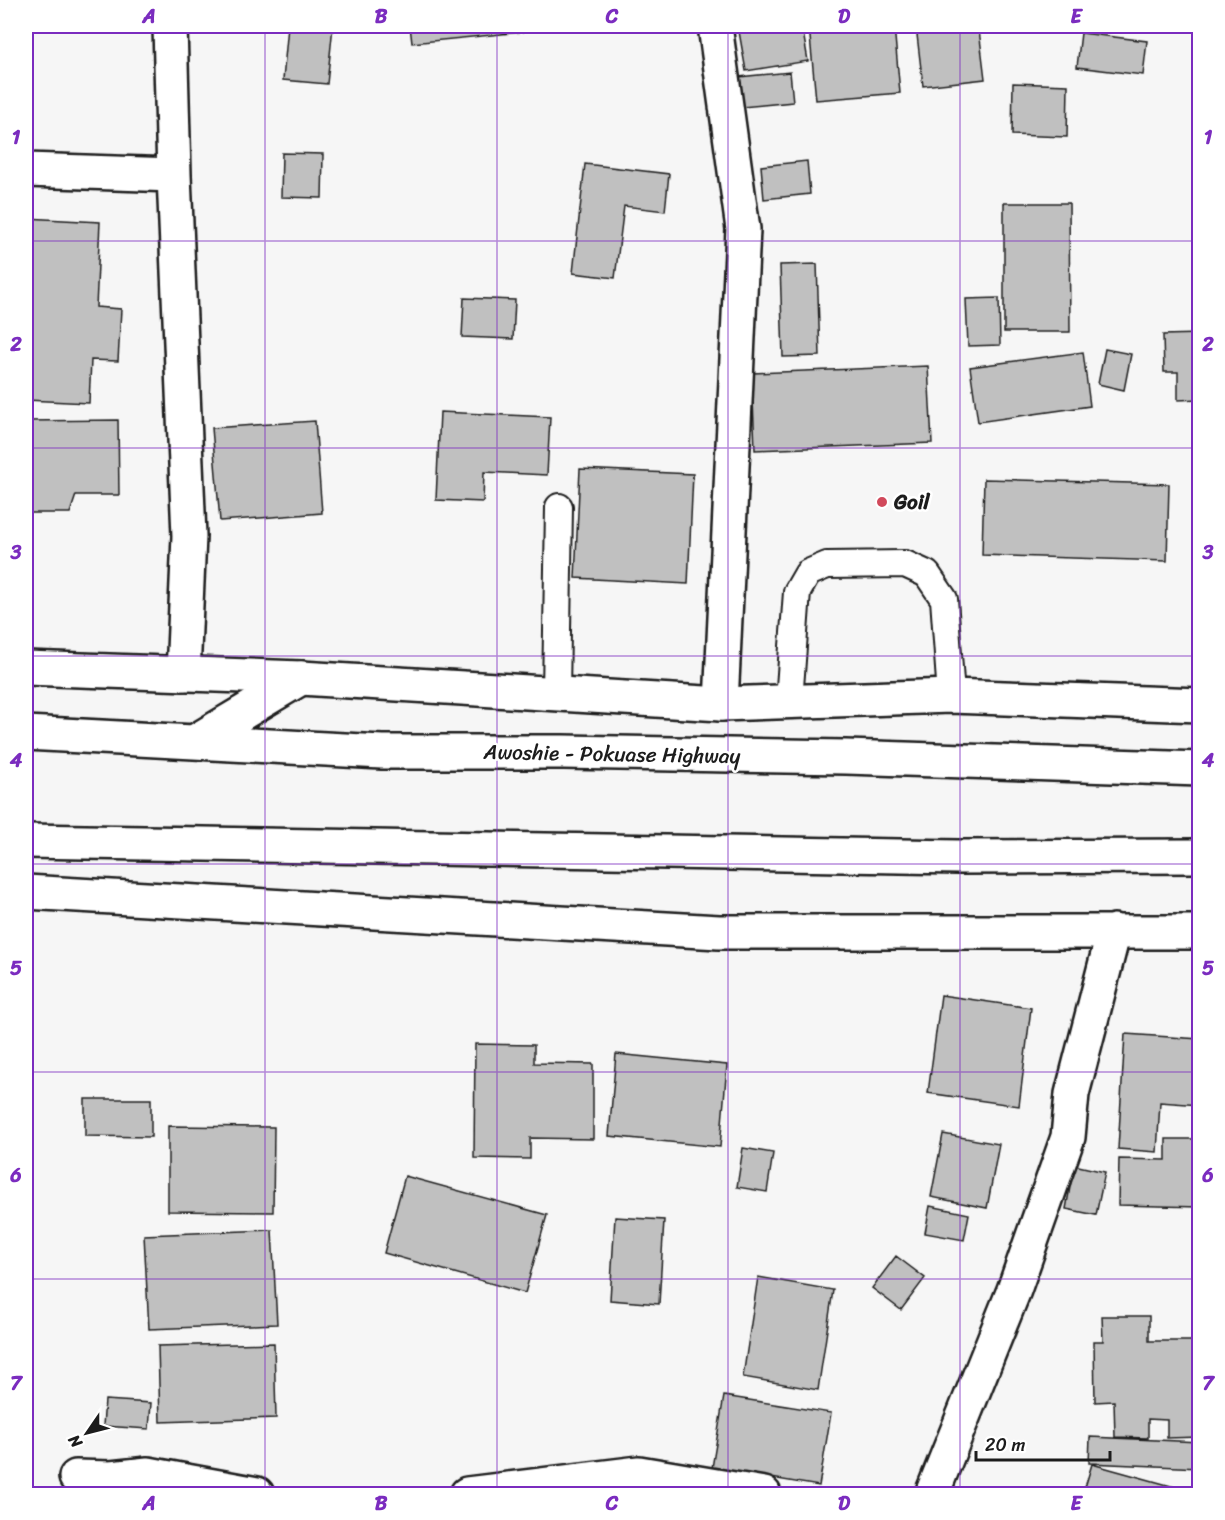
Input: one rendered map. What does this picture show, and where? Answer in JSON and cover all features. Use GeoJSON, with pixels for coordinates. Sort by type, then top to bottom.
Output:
{"type":"FeatureCollection","features":[{"type":"Feature","properties":{"kind":"street"},"geometry":{"type":"LineString","coordinates":[[170,26],[189,536],[183,674]]}},
{"type":"Feature","properties":{"kind":"street"},"geometry":{"type":"LineString","coordinates":[[715,26],[743,229],[721,704]]}},
{"type":"Feature","properties":{"kind":"street"},"geometry":{"type":"LineString","coordinates":[[26,170],[174,175]]}},
{"type":"Feature","properties":{"kind":"street"},"geometry":{"type":"LineString","coordinates":[[26,668],[301,678],[721,704],[951,696],[1200,705]]}},
{"type":"Feature","properties":{"kind":"street"},"geometry":{"type":"LineString","coordinates":[[194,742],[301,678]]}},
{"type":"Feature","properties":{"kind":"street","name":"Awoshie - Pokuase Highway"},"geometry":{"type":"LineString","coordinates":[[26,734],[382,752],[563,752],[834,757],[1200,769]]}},
{"type":"Feature","properties":{"kind":"street"},"geometry":{"type":"LineString","coordinates":[[26,841],[958,857],[1200,856]]}},
{"type":"Feature","properties":{"kind":"street"},"geometry":{"type":"LineString","coordinates":[[26,892],[719,932],[1200,932]]}},
{"type":"Feature","properties":{"kind":"street"},"geometry":{"type":"LineString","coordinates":[[932,1494],[1014,1290],[1068,1137],[1072,1094],[1114,931]]}},
{"type":"Feature","properties":{"kind":"street"},"geometry":{"type":"LineString","coordinates":[[467,1494],[639,1473],[764,1494]]}},
{"type":"Feature","properties":{"kind":"street"},"geometry":{"type":"LineString","coordinates":[[76,1477],[111,1478],[148,1474],[257,1494]]}},
{"type":"Feature","properties":{"kind":"lane"},"geometry":{"type":"LineString","coordinates":[[556,693],[559,507]]}},
{"type":"Feature","properties":{"kind":"lane"},"geometry":{"type":"LineString","coordinates":[[789,701],[797,592],[808,573],[827,565],[905,564],[927,574],[944,599],[951,696]]}},
{"type":"Feature","properties":{"kind":"building"},"geometry":{"type":"Polygon","coordinates":[[[288,26],[333,26],[327,84],[283,80],[288,26]]]}},
{"type":"Feature","properties":{"kind":"building"},"geometry":{"type":"Polygon","coordinates":[[[410,26],[522,26],[522,32],[412,43],[410,26]]]}},
{"type":"Feature","properties":{"kind":"building"},"geometry":{"type":"Polygon","coordinates":[[[738,26],[802,26],[808,61],[746,71],[738,26]]]}},
{"type":"Feature","properties":{"kind":"building"},"geometry":{"type":"Polygon","coordinates":[[[809,26],[894,26],[900,93],[816,100],[809,26]]]}},
{"type":"Feature","properties":{"kind":"building"},"geometry":{"type":"Polygon","coordinates":[[[916,26],[996,26],[996,29],[979,30],[985,79],[923,86],[916,26]]]}},
{"type":"Feature","properties":{"kind":"building"},"geometry":{"type":"Polygon","coordinates":[[[1081,33],[1147,41],[1143,75],[1077,67],[1081,33]]]}},
{"type":"Feature","properties":{"kind":"building"},"geometry":{"type":"Polygon","coordinates":[[[790,72],[793,102],[742,107],[739,77],[790,72]]]}},
{"type":"Feature","properties":{"kind":"building"},"geometry":{"type":"Polygon","coordinates":[[[1013,83],[1068,85],[1067,137],[1012,135],[1013,83]]]}},
{"type":"Feature","properties":{"kind":"building"},"geometry":{"type":"Polygon","coordinates":[[[282,153],[323,154],[322,198],[281,197],[282,153]]]}},
{"type":"Feature","properties":{"kind":"building"},"geometry":{"type":"Polygon","coordinates":[[[807,161],[810,194],[764,199],[761,166],[807,161]]]}},
{"type":"Feature","properties":{"kind":"building"},"geometry":{"type":"Polygon","coordinates":[[[585,164],[669,174],[665,211],[624,206],[615,278],[573,273],[585,164]]]}},
{"type":"Feature","properties":{"kind":"building"},"geometry":{"type":"Polygon","coordinates":[[[1004,203],[1069,203],[1070,332],[1004,332],[1004,203]]]}},
{"type":"Feature","properties":{"kind":"building"},"geometry":{"type":"Polygon","coordinates":[[[26,218],[100,222],[96,307],[121,309],[118,361],[91,360],[89,403],[26,400],[26,218]]]}},
{"type":"Feature","properties":{"kind":"building"},"geometry":{"type":"Polygon","coordinates":[[[817,264],[820,356],[783,357],[780,265],[817,264]]]}},
{"type":"Feature","properties":{"kind":"building"},"geometry":{"type":"Polygon","coordinates":[[[464,298],[515,300],[513,339],[462,337],[464,298]]]}},
{"type":"Feature","properties":{"kind":"building"},"geometry":{"type":"Polygon","coordinates":[[[999,298],[1000,345],[968,346],[966,299],[999,298]]]}},
{"type":"Feature","properties":{"kind":"building"},"geometry":{"type":"Polygon","coordinates":[[[1200,334],[1200,399],[1178,400],[1178,372],[1164,372],[1163,335],[1200,334]]]}},
{"type":"Feature","properties":{"kind":"building"},"geometry":{"type":"Polygon","coordinates":[[[1105,349],[1131,354],[1124,390],[1098,384],[1105,349]]]}},
{"type":"Feature","properties":{"kind":"building"},"geometry":{"type":"Polygon","coordinates":[[[1083,352],[1090,406],[978,422],[970,367],[1083,352]]]}},
{"type":"Feature","properties":{"kind":"building"},"geometry":{"type":"Polygon","coordinates":[[[928,366],[932,443],[755,450],[752,373],[928,366]]]}},
{"type":"Feature","properties":{"kind":"building"},"geometry":{"type":"Polygon","coordinates":[[[440,412],[550,417],[547,475],[484,472],[483,502],[436,500],[440,412]]]}},
{"type":"Feature","properties":{"kind":"building"},"geometry":{"type":"Polygon","coordinates":[[[118,420],[119,495],[76,495],[70,513],[26,513],[26,421],[118,420]]]}},
{"type":"Feature","properties":{"kind":"building"},"geometry":{"type":"Polygon","coordinates":[[[315,421],[322,513],[220,521],[212,428],[315,421]]]}},
{"type":"Feature","properties":{"kind":"building"},"geometry":{"type":"Polygon","coordinates":[[[580,469],[693,474],[688,584],[575,578],[580,469]]]}},
{"type":"Feature","properties":{"kind":"building"},"geometry":{"type":"Polygon","coordinates":[[[984,479],[1169,484],[1167,561],[982,555],[984,479]]]}},
{"type":"Feature","properties":{"kind":"building"},"geometry":{"type":"Polygon","coordinates":[[[941,995],[1031,1008],[1019,1106],[928,1093],[941,995]]]}},
{"type":"Feature","properties":{"kind":"building"},"geometry":{"type":"Polygon","coordinates":[[[1125,1034],[1200,1039],[1200,1105],[1160,1102],[1157,1152],[1118,1149],[1125,1034]]]}},
{"type":"Feature","properties":{"kind":"building"},"geometry":{"type":"Polygon","coordinates":[[[475,1044],[534,1045],[534,1063],[593,1064],[593,1139],[530,1138],[530,1159],[474,1158],[475,1044]]]}},
{"type":"Feature","properties":{"kind":"building"},"geometry":{"type":"Polygon","coordinates":[[[616,1054],[727,1065],[720,1147],[609,1136],[616,1054]]]}},
{"type":"Feature","properties":{"kind":"building"},"geometry":{"type":"Polygon","coordinates":[[[85,1099],[151,1099],[151,1137],[85,1136],[85,1099]]]}},
{"type":"Feature","properties":{"kind":"building"},"geometry":{"type":"Polygon","coordinates":[[[168,1126],[274,1127],[273,1212],[168,1211],[168,1126]]]}},
{"type":"Feature","properties":{"kind":"building"},"geometry":{"type":"Polygon","coordinates":[[[943,1134],[999,1144],[987,1208],[931,1197],[943,1134]]]}},
{"type":"Feature","properties":{"kind":"building"},"geometry":{"type":"Polygon","coordinates":[[[1166,1139],[1200,1139],[1200,1207],[1118,1205],[1119,1159],[1166,1160],[1166,1139]]]}},
{"type":"Feature","properties":{"kind":"building"},"geometry":{"type":"Polygon","coordinates":[[[743,1148],[773,1153],[767,1192],[737,1187],[743,1148]]]}},
{"type":"Feature","properties":{"kind":"building"},"geometry":{"type":"Polygon","coordinates":[[[1074,1165],[1105,1172],[1096,1215],[1066,1209],[1074,1165]]]}},
{"type":"Feature","properties":{"kind":"building"},"geometry":{"type":"Polygon","coordinates":[[[405,1176],[547,1215],[525,1293],[384,1253],[405,1176]]]}},
{"type":"Feature","properties":{"kind":"building"},"geometry":{"type":"Polygon","coordinates":[[[930,1206],[969,1214],[964,1240],[925,1233],[930,1206]]]}},
{"type":"Feature","properties":{"kind":"building"},"geometry":{"type":"Polygon","coordinates":[[[615,1217],[664,1220],[659,1304],[610,1300],[615,1217]]]}},
{"type":"Feature","properties":{"kind":"building"},"geometry":{"type":"Polygon","coordinates":[[[272,1230],[277,1324],[149,1329],[144,1235],[272,1230]]]}},
{"type":"Feature","properties":{"kind":"building"},"geometry":{"type":"Polygon","coordinates":[[[896,1256],[925,1278],[901,1310],[872,1288],[896,1256]]]}},
{"type":"Feature","properties":{"kind":"building"},"geometry":{"type":"Polygon","coordinates":[[[758,1277],[833,1290],[818,1390],[743,1377],[758,1277]]]}},
{"type":"Feature","properties":{"kind":"building"},"geometry":{"type":"Polygon","coordinates":[[[1102,1316],[1149,1316],[1149,1341],[1200,1341],[1200,1437],[1167,1438],[1167,1420],[1148,1419],[1148,1438],[1115,1437],[1114,1401],[1095,1402],[1094,1341],[1103,1341],[1102,1316]]]}},
{"type":"Feature","properties":{"kind":"building"},"geometry":{"type":"Polygon","coordinates":[[[274,1343],[276,1418],[160,1422],[158,1346],[274,1343]]]}},
{"type":"Feature","properties":{"kind":"building"},"geometry":{"type":"Polygon","coordinates":[[[724,1396],[831,1413],[819,1486],[712,1468],[724,1396]]]}},
{"type":"Feature","properties":{"kind":"building"},"geometry":{"type":"Polygon","coordinates":[[[105,1400],[151,1403],[149,1429],[103,1426],[105,1400]]]}},
{"type":"Feature","properties":{"kind":"building"},"geometry":{"type":"Polygon","coordinates":[[[1090,1437],[1200,1442],[1200,1468],[1089,1463],[1090,1437]]]}},
{"type":"Feature","properties":{"kind":"building"},"geometry":{"type":"Polygon","coordinates":[[[1092,1464],[1200,1494],[1083,1494],[1092,1464]]]}},
{"type":"Feature","properties":{"kind":"place","name":"Goil"},"geometry":{"type":"Point","coordinates":[882,502]}}]}
